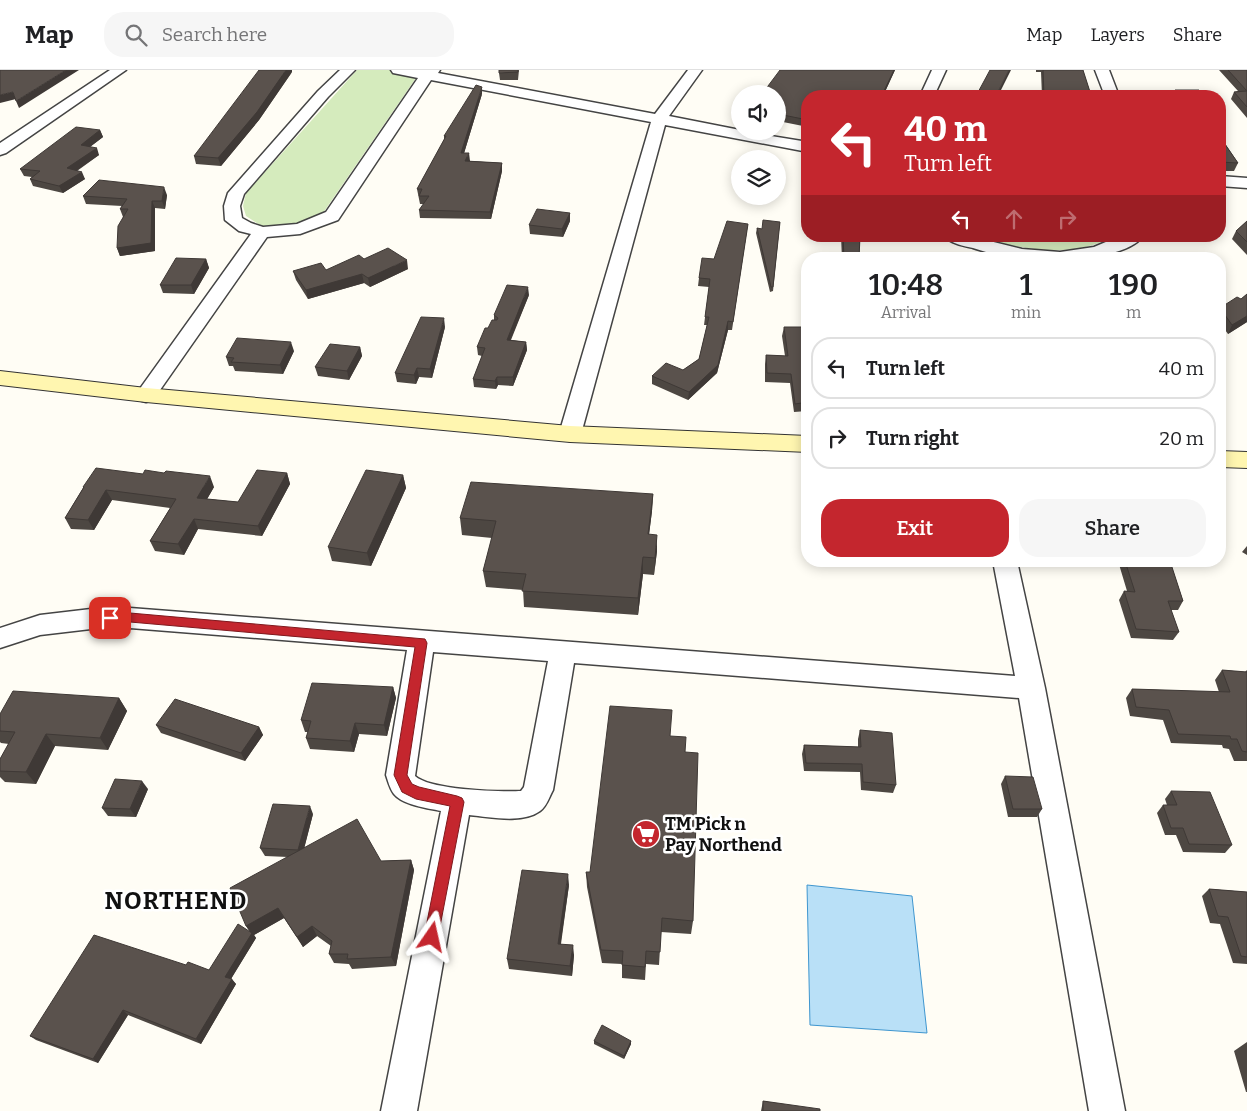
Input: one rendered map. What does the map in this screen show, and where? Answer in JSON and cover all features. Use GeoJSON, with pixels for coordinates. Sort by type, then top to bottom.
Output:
{"type":"FeatureCollection","features":[{"type":"Feature","properties":{"kind":"street"},"geometry":{"type":"LineString","coordinates":[[0,150],[119,70]]}},
{"type":"Feature","properties":{"kind":"street"},"geometry":{"type":"LineString","coordinates":[[348,70],[323,94],[236,193],[232,206],[234,220],[262,232],[300,229],[332,216],[430,72]]}},
{"type":"Feature","properties":{"kind":"street"},"geometry":{"type":"LineString","coordinates":[[398,70],[430,72],[658,119],[801,146]]}},
{"type":"Feature","properties":{"kind":"street"},"geometry":{"type":"LineString","coordinates":[[570,434],[658,119],[696,70]]}},
{"type":"Feature","properties":{"kind":"street"},"geometry":{"type":"LineString","coordinates":[[930,90],[939,70]]}},
{"type":"Feature","properties":{"kind":"street"},"geometry":{"type":"LineString","coordinates":[[1102,70],[1110,90]]}},
{"type":"Feature","properties":{"kind":"street"},"geometry":{"type":"LineString","coordinates":[[1226,181],[1247,183]]}},
{"type":"Feature","properties":{"kind":"street"},"geometry":{"type":"LineString","coordinates":[[146,395],[262,232]]}},
{"type":"Feature","properties":{"kind":"street"},"geometry":{"type":"LineString","coordinates":[[973,242],[1008,252]]}},
{"type":"Feature","properties":{"kind":"street"},"geometry":{"type":"LineString","coordinates":[[1092,252],[1125,242]]}},
{"type":"Feature","properties":{"kind":"street"},"geometry":{"type":"LineString","coordinates":[[0,378],[146,395],[570,434],[801,444]]}},
{"type":"Feature","properties":{"kind":"street"},"geometry":{"type":"LineString","coordinates":[[0,396],[51,384]]}},
{"type":"Feature","properties":{"kind":"street"},"geometry":{"type":"LineString","coordinates":[[1226,459],[1247,460]]}},
{"type":"Feature","properties":{"kind":"street"},"geometry":{"type":"LineString","coordinates":[[1005,567],[1031,688],[1107,1111]]}},
{"type":"Feature","properties":{"kind":"street"},"geometry":{"type":"LineString","coordinates":[[0,638],[40,625],[91,619],[130,618],[421,643],[563,651],[1031,688]]}},
{"type":"Feature","properties":{"kind":"street"},"geometry":{"type":"LineString","coordinates":[[421,643],[400,775],[407,788],[416,793],[457,802],[518,805],[528,802],[535,796],[538,790],[563,651]]}},
{"type":"Feature","properties":{"kind":"street"},"geometry":{"type":"LineString","coordinates":[[399,1111],[457,802]]}},
{"type":"Feature","properties":{"kind":"green space"},"geometry":{"type":"Polygon","coordinates":[[[357,70],[425,70],[416,78],[323,213],[294,225],[263,227],[246,216],[243,206],[246,193],[357,70]]]}},
{"type":"Feature","properties":{"kind":"green space"},"geometry":{"type":"Polygon","coordinates":[[[998,242],[1100,242],[1081,248],[1063,250],[1045,250],[998,242]]]}},
{"type":"Feature","properties":{"kind":"water"},"geometry":{"type":"Polygon","coordinates":[[[807,885],[912,896],[927,1033],[810,1025],[807,885]]]}},
{"type":"Feature","properties":{"kind":"building"},"geometry":{"type":"Polygon","coordinates":[[[0,70],[66,70],[16,101],[13,92],[0,95],[0,70]]]}},
{"type":"Feature","properties":{"kind":"building"},"geometry":{"type":"Polygon","coordinates":[[[259,70],[286,70],[257,112],[218,158],[194,156],[259,70]]]}},
{"type":"Feature","properties":{"kind":"building"},"geometry":{"type":"Polygon","coordinates":[[[499,70],[518,70],[518,72],[499,73],[499,70]]]}},
{"type":"Feature","properties":{"kind":"building"},"geometry":{"type":"Polygon","coordinates":[[[780,70],[894,70],[884,90],[801,90],[801,119],[786,116],[786,85],[769,85],[780,70]]]}},
{"type":"Feature","properties":{"kind":"building"},"geometry":{"type":"Polygon","coordinates":[[[990,70],[1009,70],[999,90],[979,90],[990,70]]]}},
{"type":"Feature","properties":{"kind":"building"},"geometry":{"type":"Polygon","coordinates":[[[1043,70],[1083,70],[1089,90],[1044,90],[1043,70]]]}},
{"type":"Feature","properties":{"kind":"building"},"geometry":{"type":"Polygon","coordinates":[[[1228,70],[1247,70],[1247,91],[1228,70]]]}},
{"type":"Feature","properties":{"kind":"building"},"geometry":{"type":"Polygon","coordinates":[[[476,85],[482,87],[461,153],[469,153],[465,161],[502,163],[490,212],[419,210],[429,196],[419,196],[422,189],[417,189],[446,136],[444,136],[476,85]]]}},
{"type":"Feature","properties":{"kind":"building"},"geometry":{"type":"Polygon","coordinates":[[[1247,91],[1247,107],[1234,92],[1247,91]]]}},
{"type":"Feature","properties":{"kind":"building"},"geometry":{"type":"Polygon","coordinates":[[[76,127],[100,130],[81,145],[97,148],[67,168],[82,172],[59,186],[30,179],[40,171],[20,169],[76,127]]]}},
{"type":"Feature","properties":{"kind":"building"},"geometry":{"type":"Polygon","coordinates":[[[1226,146],[1238,163],[1226,162],[1226,146]]]}},
{"type":"Feature","properties":{"kind":"building"},"geometry":{"type":"Polygon","coordinates":[[[99,180],[164,187],[162,201],[152,201],[151,243],[117,248],[118,226],[128,209],[120,209],[127,199],[83,196],[99,180]]]}},
{"type":"Feature","properties":{"kind":"building"},"geometry":{"type":"Polygon","coordinates":[[[537,209],[570,213],[562,229],[529,225],[537,209]]]}},
{"type":"Feature","properties":{"kind":"building"},"geometry":{"type":"Polygon","coordinates":[[[763,220],[780,222],[773,287],[771,287],[757,228],[762,229],[763,220]]]}},
{"type":"Feature","properties":{"kind":"building"},"geometry":{"type":"Polygon","coordinates":[[[727,221],[748,224],[733,322],[728,321],[718,365],[689,392],[652,376],[666,363],[683,370],[699,359],[709,317],[705,317],[710,279],[699,278],[702,258],[714,259],[727,221]]]}},
{"type":"Feature","properties":{"kind":"building"},"geometry":{"type":"Polygon","coordinates":[[[1247,221],[1247,242],[1236,231],[1247,221]]]}},
{"type":"Feature","properties":{"kind":"building"},"geometry":{"type":"Polygon","coordinates":[[[843,242],[860,242],[859,252],[844,252],[843,242]]]}},
{"type":"Feature","properties":{"kind":"building"},"geometry":{"type":"Polygon","coordinates":[[[388,248],[407,260],[368,278],[362,274],[306,290],[293,271],[321,263],[326,270],[359,255],[364,259],[388,248]]]}},
{"type":"Feature","properties":{"kind":"building"},"geometry":{"type":"Polygon","coordinates":[[[176,258],[206,259],[191,285],[160,285],[176,258]]]}},
{"type":"Feature","properties":{"kind":"building"},"geometry":{"type":"Polygon","coordinates":[[[507,285],[528,287],[507,340],[526,342],[513,377],[497,377],[495,381],[473,379],[485,348],[477,347],[485,328],[488,328],[492,320],[497,320],[498,318],[494,315],[507,285]]]}},
{"type":"Feature","properties":{"kind":"building"},"geometry":{"type":"Polygon","coordinates":[[[1247,294],[1247,316],[1232,325],[1226,316],[1226,304],[1237,297],[1241,299],[1247,294]]]}},
{"type":"Feature","properties":{"kind":"building"},"geometry":{"type":"Polygon","coordinates":[[[421,317],[444,318],[430,369],[417,368],[414,375],[395,373],[421,317]]]}},
{"type":"Feature","properties":{"kind":"building"},"geometry":{"type":"Polygon","coordinates":[[[784,327],[801,327],[801,403],[795,404],[791,374],[767,373],[766,355],[788,356],[784,327]]]}},
{"type":"Feature","properties":{"kind":"building"},"geometry":{"type":"Polygon","coordinates":[[[237,338],[291,342],[280,365],[231,362],[234,358],[226,357],[237,338]]]}},
{"type":"Feature","properties":{"kind":"building"},"geometry":{"type":"Polygon","coordinates":[[[330,344],[360,347],[347,371],[315,367],[330,344]]]}},
{"type":"Feature","properties":{"kind":"building"},"geometry":{"type":"Polygon","coordinates":[[[96,468],[143,474],[145,470],[210,476],[197,498],[238,502],[257,470],[287,473],[258,526],[194,519],[178,544],[150,541],[176,499],[106,490],[88,520],[65,518],[96,468]]]}},
{"type":"Feature","properties":{"kind":"building"},"geometry":{"type":"Polygon","coordinates":[[[366,470],[403,475],[367,553],[328,547],[366,470]]]}},
{"type":"Feature","properties":{"kind":"building"},"geometry":{"type":"Polygon","coordinates":[[[471,482],[653,494],[648,534],[657,535],[655,558],[643,557],[638,598],[522,591],[526,574],[483,571],[496,521],[460,518],[471,482]]]}},
{"type":"Feature","properties":{"kind":"building"},"geometry":{"type":"Polygon","coordinates":[[[1127,567],[1172,567],[1183,601],[1168,601],[1179,632],[1136,629],[1124,591],[1135,592],[1127,567]]]}},
{"type":"Feature","properties":{"kind":"building"},"geometry":{"type":"Polygon","coordinates":[[[1222,670],[1247,672],[1247,752],[1242,751],[1237,739],[1231,739],[1230,736],[1178,734],[1169,710],[1136,707],[1132,689],[1230,692],[1222,670]]]}},
{"type":"Feature","properties":{"kind":"building"},"geometry":{"type":"Polygon","coordinates":[[[312,683],[393,687],[384,725],[355,723],[350,741],[306,738],[311,721],[301,720],[312,683]]]}},
{"type":"Feature","properties":{"kind":"building"},"geometry":{"type":"Polygon","coordinates":[[[13,691],[119,698],[100,738],[46,734],[26,772],[0,771],[0,759],[15,732],[0,731],[0,714],[13,691]]]}},
{"type":"Feature","properties":{"kind":"building"},"geometry":{"type":"Polygon","coordinates":[[[175,699],[259,727],[241,753],[156,725],[175,699]]]}},
{"type":"Feature","properties":{"kind":"building","name":"TM Pick n Pay Northend"},"geometry":{"type":"Polygon","coordinates":[[[610,706],[672,710],[670,736],[686,737],[685,752],[698,753],[693,921],[662,918],[660,952],[646,951],[645,967],[622,965],[623,951],[601,950],[586,872],[590,872],[610,706]]]}},
{"type":"Feature","properties":{"kind":"building"},"geometry":{"type":"Polygon","coordinates":[[[860,730],[892,733],[896,785],[863,782],[862,764],[806,763],[804,745],[861,747],[860,730]]]}},
{"type":"Feature","properties":{"kind":"building"},"geometry":{"type":"Polygon","coordinates":[[[1005,776],[1033,777],[1042,809],[1013,809],[1005,776]]]}},
{"type":"Feature","properties":{"kind":"building"},"geometry":{"type":"Polygon","coordinates":[[[115,779],[142,781],[130,809],[102,808],[115,779]]]}},
{"type":"Feature","properties":{"kind":"building"},"geometry":{"type":"Polygon","coordinates":[[[1171,791],[1210,792],[1232,845],[1189,844],[1183,828],[1171,828],[1163,805],[1177,805],[1171,791]]]}},
{"type":"Feature","properties":{"kind":"building"},"geometry":{"type":"Polygon","coordinates":[[[273,804],[310,806],[298,850],[260,848],[273,804]]]}},
{"type":"Feature","properties":{"kind":"building"},"geometry":{"type":"Polygon","coordinates":[[[357,819],[381,861],[411,860],[391,957],[347,959],[348,954],[329,954],[332,941],[312,926],[297,937],[278,908],[246,926],[230,888],[357,819]]]}},
{"type":"Feature","properties":{"kind":"building"},"geometry":{"type":"Polygon","coordinates":[[[522,870],[568,874],[558,944],[573,945],[570,966],[507,959],[522,870]]]}},
{"type":"Feature","properties":{"kind":"building"},"geometry":{"type":"Polygon","coordinates":[[[1209,889],[1247,892],[1247,957],[1241,956],[1228,917],[1218,916],[1209,889]]]}},
{"type":"Feature","properties":{"kind":"building"},"geometry":{"type":"Polygon","coordinates":[[[238,924],[252,933],[225,977],[232,979],[196,1039],[123,1010],[93,1059],[30,1036],[94,935],[186,965],[188,962],[209,970],[238,924]]]}},
{"type":"Feature","properties":{"kind":"building"},"geometry":{"type":"Polygon","coordinates":[[[602,1025],[631,1041],[624,1056],[594,1041],[602,1025]]]}},
{"type":"Feature","properties":{"kind":"building"},"geometry":{"type":"Polygon","coordinates":[[[763,1101],[820,1109],[820,1111],[763,1111],[763,1101]]]}},
{"type":"Feature","properties":{"kind":"place","name":"TM Pick n Pay Northend"},"geometry":{"type":"Point","coordinates":[646,834]}},
{"type":"Feature","properties":{"kind":"district","name":"NORTHEND"},"geometry":{"type":"Point","coordinates":[176,901]}},
{"type":"Feature","properties":{"kind":"route"},"geometry":{"type":"LineString","coordinates":[[110,618],[130,618],[421,643],[400,775],[407,788],[416,793],[457,802],[432,937]]}}]}
